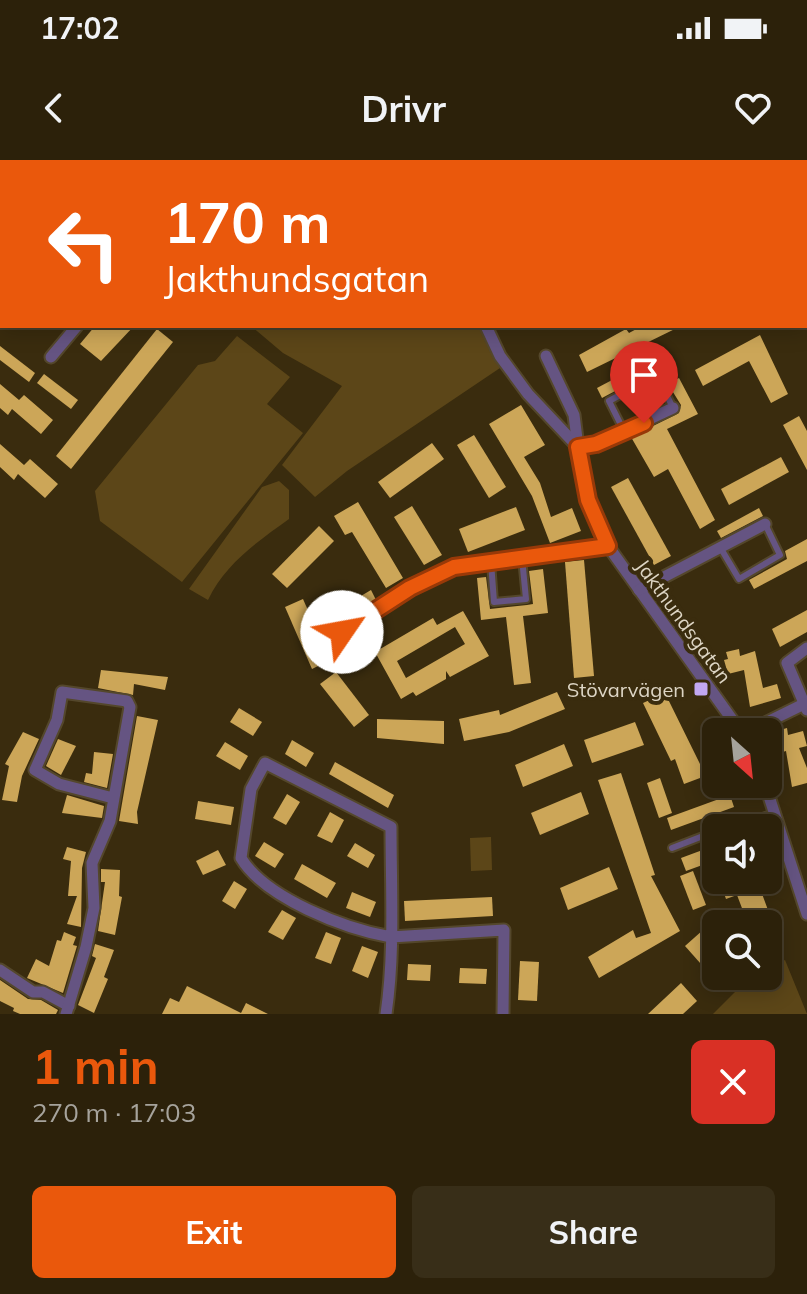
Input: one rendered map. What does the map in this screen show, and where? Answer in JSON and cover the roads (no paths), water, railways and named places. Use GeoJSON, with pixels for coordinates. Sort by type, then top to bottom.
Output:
{"type":"FeatureCollection","features":[{"type":"Feature","properties":{"kind":"street"},"geometry":{"type":"LineString","coordinates":[[51,357],[75,328]]}},
{"type":"Feature","properties":{"kind":"street"},"geometry":{"type":"LineString","coordinates":[[487,328],[500,356],[528,394],[578,447],[624,432],[673,408]]}},
{"type":"Feature","properties":{"kind":"street","name":"Jakthundsgatan"},"geometry":{"type":"LineString","coordinates":[[546,356],[574,415],[588,500],[608,546],[734,718]]}},
{"type":"Feature","properties":{"kind":"street"},"geometry":{"type":"LineString","coordinates":[[639,590],[765,524]]}},
{"type":"Feature","properties":{"kind":"street"},"geometry":{"type":"LineString","coordinates":[[342,632],[437,574],[491,561],[608,546]]}},
{"type":"Feature","properties":{"kind":"street"},"geometry":{"type":"LineString","coordinates":[[779,718],[806,707],[787,663],[807,648]]}},
{"type":"Feature","properties":{"kind":"street"},"geometry":{"type":"LineString","coordinates":[[0,970],[33,992],[43,992],[67,1010],[81,972],[94,908],[92,863],[110,821],[130,707],[127,701],[62,692],[57,720],[35,770],[59,784],[113,798]]}},
{"type":"Feature","properties":{"kind":"street"},"geometry":{"type":"LineString","coordinates":[[386,1014],[391,937],[391,827],[265,763],[251,789],[241,858],[253,878],[320,915],[391,937],[504,930],[503,1014]]}},
{"type":"Feature","properties":{"kind":"street"},"geometry":{"type":"LineString","coordinates":[[770,798],[807,914]]}},
{"type":"Feature","properties":{"kind":"lane"},"geometry":{"type":"LineString","coordinates":[[624,432],[609,401],[657,375],[673,408]]}},
{"type":"Feature","properties":{"kind":"lane"},"geometry":{"type":"LineString","coordinates":[[720,547],[739,579],[780,555],[765,524]]}},
{"type":"Feature","properties":{"kind":"lane"},"geometry":{"type":"LineString","coordinates":[[491,561],[494,602],[526,599],[522,558]]}},
{"type":"Feature","properties":{"kind":"lane"},"geometry":{"type":"LineString","coordinates":[[672,848],[702,836]]}},
{"type":"Feature","properties":{"kind":"place","name":"Stövarvägen"},"geometry":{"type":"Point","coordinates":[701,689]}}]}
